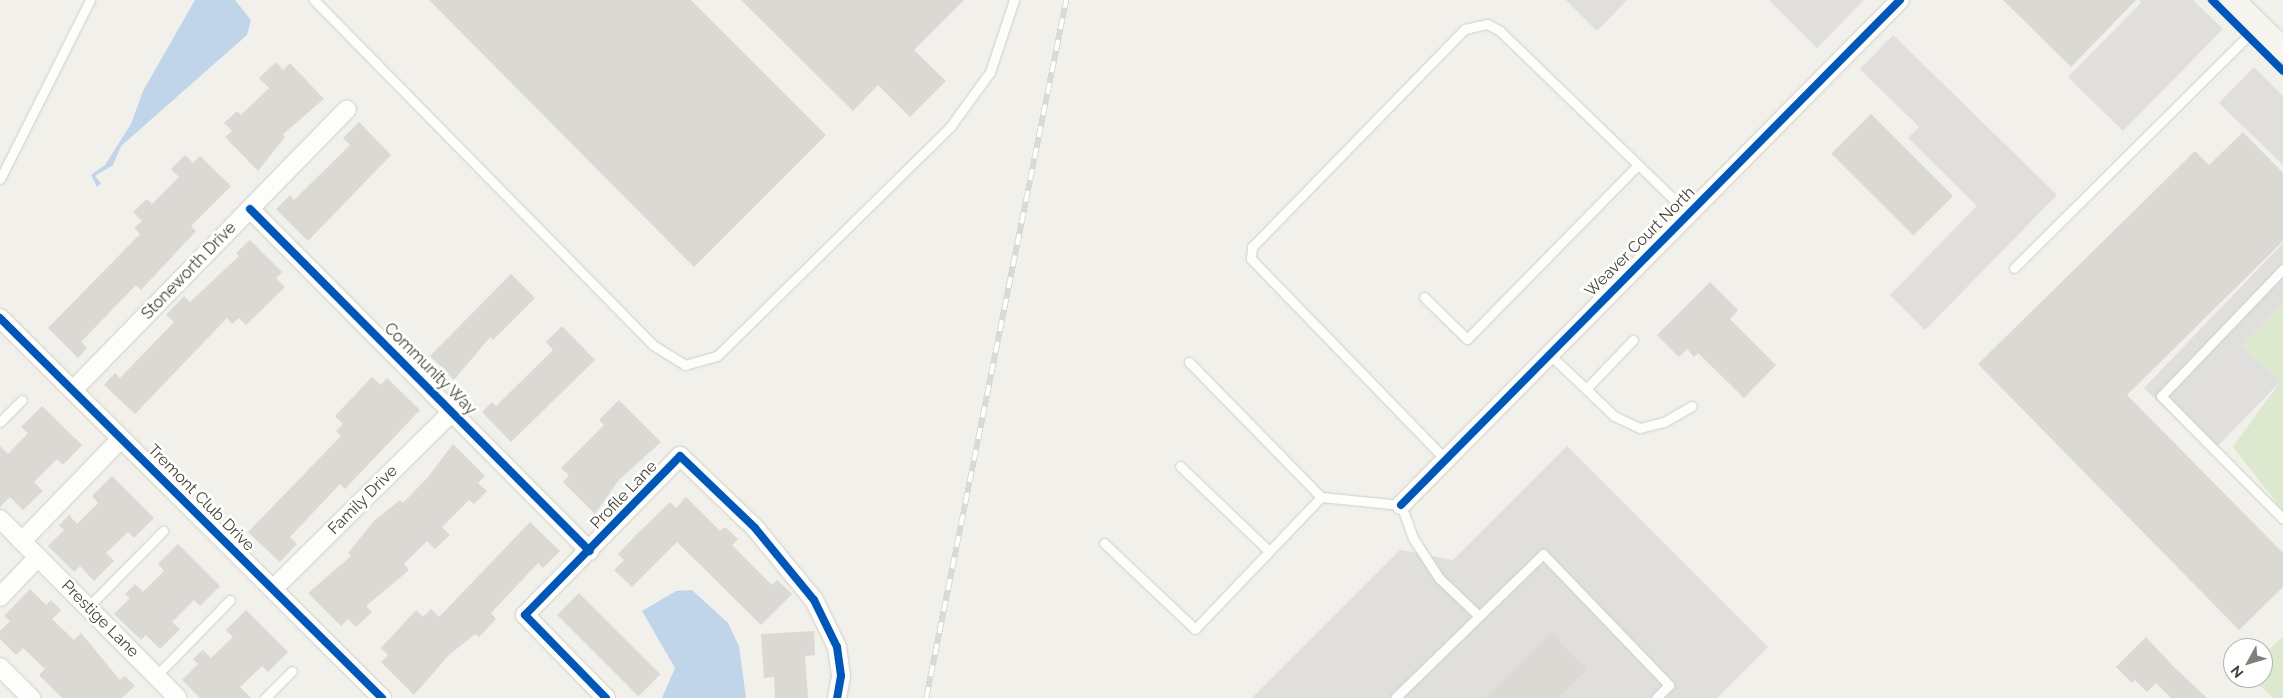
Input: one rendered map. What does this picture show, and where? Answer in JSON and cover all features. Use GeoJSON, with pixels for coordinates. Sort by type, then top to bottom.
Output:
{"type":"FeatureCollection","features":[{"type":"Feature","properties":{"kind":"street","name":"Weaver Court North"},"geometry":{"type":"LineString","coordinates":[[1401,505],[1900,0]]}},
{"type":"Feature","properties":{"kind":"street"},"geometry":{"type":"LineString","coordinates":[[2233,0],[2283,50]]}},
{"type":"Feature","properties":{"kind":"street","name":"Stoneworth Drive"},"geometry":{"type":"LineString","coordinates":[[73,390],[347,110]]}},
{"type":"Feature","properties":{"kind":"street","name":"Community Way"},"geometry":{"type":"LineString","coordinates":[[250,209],[590,551]]}},
{"type":"Feature","properties":{"kind":"street","name":"Tremont Club Drive"},"geometry":{"type":"LineString","coordinates":[[0,318],[382,698]]}},
{"type":"Feature","properties":{"kind":"street","name":"Family Drive"},"geometry":{"type":"LineString","coordinates":[[273,589],[453,412]]}},
{"type":"Feature","properties":{"kind":"street"},"geometry":{"type":"LineString","coordinates":[[22,541],[121,439]]}},
{"type":"Feature","properties":{"kind":"street","name":"Profile Lane"},"geometry":{"type":"LineString","coordinates":[[606,698],[525,615],[590,551],[680,456],[755,528],[814,600],[837,647],[840,676],[837,698]]}},
{"type":"Feature","properties":{"kind":"street","name":"Prestige Lane"},"geometry":{"type":"LineString","coordinates":[[0,519],[178,698]]}},
{"type":"Feature","properties":{"kind":"street"},"geometry":{"type":"LineString","coordinates":[[0,596],[38,557]]}},
{"type":"Feature","properties":{"kind":"street"},"geometry":{"type":"LineString","coordinates":[[0,667],[31,698]]}},
{"type":"Feature","properties":{"kind":"lane"},"geometry":{"type":"LineString","coordinates":[[0,179],[90,0]]}},
{"type":"Feature","properties":{"kind":"lane"},"geometry":{"type":"LineString","coordinates":[[314,0],[653,345],[685,365],[717,356],[950,127],[990,72],[1014,0]]}},
{"type":"Feature","properties":{"kind":"lane"},"geometry":{"type":"LineString","coordinates":[[1445,460],[1262,274],[1251,259],[1252,247],[1465,29],[1480,26],[1500,31],[1688,213]]}},
{"type":"Feature","properties":{"kind":"lane"},"geometry":{"type":"LineString","coordinates":[[2014,268],[2258,26]]}},
{"type":"Feature","properties":{"kind":"lane"},"geometry":{"type":"LineString","coordinates":[[1424,297],[1467,339],[1638,165]]}},
{"type":"Feature","properties":{"kind":"lane"},"geometry":{"type":"LineString","coordinates":[[2283,269],[2161,396],[2283,520]]}},
{"type":"Feature","properties":{"kind":"lane"},"geometry":{"type":"LineString","coordinates":[[1586,389],[1633,340]]}},
{"type":"Feature","properties":{"kind":"lane"},"geometry":{"type":"LineString","coordinates":[[1549,354],[1614,416],[1640,428],[1664,422],[1692,406]]}},
{"type":"Feature","properties":{"kind":"lane"},"geometry":{"type":"LineString","coordinates":[[1189,362],[1321,497],[1401,505],[1413,538],[1439,578],[1478,616]]}},
{"type":"Feature","properties":{"kind":"lane"},"geometry":{"type":"LineString","coordinates":[[0,422],[22,400]]}},
{"type":"Feature","properties":{"kind":"lane"},"geometry":{"type":"LineString","coordinates":[[1180,466],[1269,551]]}},
{"type":"Feature","properties":{"kind":"lane"},"geometry":{"type":"LineString","coordinates":[[1104,542],[1195,629],[1321,497]]}},
{"type":"Feature","properties":{"kind":"lane"},"geometry":{"type":"LineString","coordinates":[[88,607],[163,532]]}},
{"type":"Feature","properties":{"kind":"lane"},"geometry":{"type":"LineString","coordinates":[[1394,698],[1543,554],[1669,686],[1656,698]]}},
{"type":"Feature","properties":{"kind":"lane"},"geometry":{"type":"LineString","coordinates":[[156,676],[230,600]]}},
{"type":"Feature","properties":{"kind":"lane"},"geometry":{"type":"LineString","coordinates":[[265,698],[292,671]]}},
{"type":"Feature","properties":{"kind":"green space"},"geometry":{"type":"Polygon","coordinates":[[[2283,304],[2283,511],[2233,447],[2280,382],[2242,346],[2283,304]]]}},
{"type":"Feature","properties":{"kind":"green space"},"geometry":{"type":"Polygon","coordinates":[[[2283,636],[2283,698],[2273,698],[2262,688],[2273,688],[2273,646],[2283,636]]]}},
{"type":"Feature","properties":{"kind":"shaded area"},"geometry":{"type":"Polygon","coordinates":[[[1566,0],[1627,0],[1597,31],[1566,0]]]}},
{"type":"Feature","properties":{"kind":"shaded area"},"geometry":{"type":"Polygon","coordinates":[[[1769,0],[1864,0],[1817,48],[1769,0]]]}},
{"type":"Feature","properties":{"kind":"shaded area"},"geometry":{"type":"Polygon","coordinates":[[[2139,0],[2193,0],[2223,29],[2123,131],[2068,77],[2141,3],[2139,0]]]}},
{"type":"Feature","properties":{"kind":"shaded area"},"geometry":{"type":"Polygon","coordinates":[[[1893,35],[2057,195],[1925,330],[1890,295],[1977,206],[1908,138],[1919,127],[1860,69],[1893,35]]]}},
{"type":"Feature","properties":{"kind":"shaded area"},"geometry":{"type":"Polygon","coordinates":[[[2254,67],[2283,96],[2283,165],[2219,103],[2254,67]]]}},
{"type":"Feature","properties":{"kind":"shaded area"},"geometry":{"type":"Polygon","coordinates":[[[2283,243],[2283,304],[2242,346],[2280,382],[2211,453],[2144,388],[2283,243]]]}},
{"type":"Feature","properties":{"kind":"shaded area"},"geometry":{"type":"Polygon","coordinates":[[[1567,446],[1768,647],[1717,698],[1252,698],[1400,550],[1453,560],[1567,446]]]}},
{"type":"Feature","properties":{"kind":"water"},"geometry":{"type":"Polygon","coordinates":[[[195,0],[235,0],[251,20],[247,35],[121,146],[113,165],[95,176],[101,183],[97,187],[91,175],[105,165],[131,124],[143,91],[195,0]]]}},
{"type":"Feature","properties":{"kind":"water"},"geometry":{"type":"Polygon","coordinates":[[[692,590],[728,623],[739,646],[746,698],[662,698],[675,668],[642,611],[676,591],[692,590]]]}},
{"type":"Feature","properties":{"kind":"building"},"geometry":{"type":"Polygon","coordinates":[[[429,0],[691,0],[826,135],[694,267],[429,0]]]}},
{"type":"Feature","properties":{"kind":"building"},"geometry":{"type":"Polygon","coordinates":[[[741,0],[964,0],[914,50],[946,81],[910,117],[878,85],[853,111],[741,0]]]}},
{"type":"Feature","properties":{"kind":"building"},"geometry":{"type":"Polygon","coordinates":[[[2003,0],[2136,0],[2071,67],[2003,0]]]}},
{"type":"Feature","properties":{"kind":"building"},"geometry":{"type":"Polygon","coordinates":[[[276,62],[283,70],[290,63],[324,99],[283,134],[285,137],[258,171],[225,137],[232,131],[224,123],[237,111],[241,115],[269,88],[259,78],[276,62]]]}},
{"type":"Feature","properties":{"kind":"building"},"geometry":{"type":"Polygon","coordinates":[[[1871,114],[1953,196],[1913,236],[1831,154],[1871,114]]]}},
{"type":"Feature","properties":{"kind":"building"},"geometry":{"type":"Polygon","coordinates":[[[359,122],[391,155],[308,241],[276,209],[290,195],[294,200],[350,145],[343,138],[359,122]]]}},
{"type":"Feature","properties":{"kind":"building"},"geometry":{"type":"Polygon","coordinates":[[[2243,132],[2283,173],[2283,241],[2127,395],[2283,553],[2283,587],[2239,630],[1978,364],[2195,151],[2209,165],[2243,132]]]}},
{"type":"Feature","properties":{"kind":"building"},"geometry":{"type":"Polygon","coordinates":[[[185,155],[193,163],[200,156],[231,186],[191,226],[196,231],[141,290],[136,285],[81,342],[87,348],[78,358],[48,328],[140,234],[134,228],[142,221],[133,212],[147,199],[152,204],[179,177],[171,169],[185,155]]]}},
{"type":"Feature","properties":{"kind":"building"},"geometry":{"type":"Polygon","coordinates":[[[250,240],[282,272],[276,278],[285,287],[246,325],[239,318],[232,324],[227,318],[135,414],[104,385],[115,373],[120,378],[174,322],[166,315],[184,296],[190,302],[239,256],[236,253],[250,240]]]}},
{"type":"Feature","properties":{"kind":"building"},"geometry":{"type":"Polygon","coordinates":[[[511,274],[535,298],[493,340],[490,337],[454,380],[430,356],[511,274]]]}},
{"type":"Feature","properties":{"kind":"building"},"geometry":{"type":"Polygon","coordinates":[[[1710,282],[1738,310],[1730,319],[1776,365],[1744,398],[1698,353],[1694,357],[1687,349],[1679,357],[1657,335],[1710,282]]]}},
{"type":"Feature","properties":{"kind":"building"},"geometry":{"type":"Polygon","coordinates":[[[562,326],[595,360],[511,442],[482,412],[492,402],[496,406],[553,350],[546,342],[562,326]]]}},
{"type":"Feature","properties":{"kind":"building"},"geometry":{"type":"Polygon","coordinates":[[[372,377],[381,385],[387,378],[420,410],[345,489],[340,484],[290,537],[297,544],[280,562],[248,532],[341,436],[336,431],[343,424],[335,416],[372,377]]]}},
{"type":"Feature","properties":{"kind":"building"},"geometry":{"type":"Polygon","coordinates":[[[619,400],[661,442],[619,480],[595,514],[563,482],[569,475],[561,468],[604,425],[599,420],[619,400]]]}},
{"type":"Feature","properties":{"kind":"building"},"geometry":{"type":"Polygon","coordinates":[[[42,406],[82,445],[63,465],[57,459],[34,482],[43,491],[23,510],[10,497],[0,507],[0,446],[8,454],[28,433],[21,427],[42,406]]]}},
{"type":"Feature","properties":{"kind":"building"},"geometry":{"type":"Polygon","coordinates":[[[453,444],[485,476],[478,483],[487,491],[474,504],[469,500],[442,527],[450,535],[435,549],[427,541],[404,564],[409,570],[366,606],[372,612],[356,627],[348,619],[341,626],[308,593],[351,556],[348,553],[374,521],[400,500],[403,503],[428,477],[453,444]]]}},
{"type":"Feature","properties":{"kind":"building"},"geometry":{"type":"Polygon","coordinates":[[[112,476],[154,518],[134,538],[128,532],[106,553],[114,561],[94,581],[80,566],[74,572],[48,546],[64,530],[59,525],[69,515],[77,524],[98,503],[92,496],[112,476]]]}},
{"type":"Feature","properties":{"kind":"building"},"geometry":{"type":"Polygon","coordinates":[[[686,497],[720,531],[725,527],[738,539],[732,545],[772,585],[777,580],[792,594],[761,625],[677,542],[632,587],[614,570],[624,560],[618,554],[635,536],[670,502],[676,508],[686,497]]]}},
{"type":"Feature","properties":{"kind":"building"},"geometry":{"type":"Polygon","coordinates":[[[530,522],[560,551],[543,568],[538,563],[491,613],[496,619],[479,637],[475,634],[449,655],[414,695],[381,662],[388,655],[381,648],[416,610],[423,617],[431,609],[439,617],[530,522]]]}},
{"type":"Feature","properties":{"kind":"building"},"geometry":{"type":"Polygon","coordinates":[[[178,544],[220,586],[200,606],[194,600],[172,622],[180,629],[160,649],[146,635],[141,640],[114,614],[130,598],[125,594],[135,584],[143,592],[164,571],[158,564],[178,544]]]}},
{"type":"Feature","properties":{"kind":"building"},"geometry":{"type":"Polygon","coordinates":[[[30,589],[46,605],[51,600],[61,610],[52,619],[74,640],[81,633],[120,680],[125,676],[135,686],[122,698],[62,698],[39,675],[45,669],[23,648],[16,655],[0,639],[0,631],[10,621],[4,616],[30,589]]]}},
{"type":"Feature","properties":{"kind":"building"},"geometry":{"type":"Polygon","coordinates":[[[579,593],[660,674],[638,696],[557,615],[579,593]]]}},
{"type":"Feature","properties":{"kind":"building"},"geometry":{"type":"Polygon","coordinates":[[[246,610],[288,652],[268,672],[262,666],[240,687],[251,698],[200,698],[182,680],[198,664],[193,659],[203,650],[211,658],[233,637],[226,630],[246,610]]]}},
{"type":"Feature","properties":{"kind":"building"},"geometry":{"type":"Polygon","coordinates":[[[814,631],[815,655],[805,656],[808,698],[775,698],[774,677],[764,678],[761,634],[814,631]]]}},
{"type":"Feature","properties":{"kind":"building"},"geometry":{"type":"Polygon","coordinates":[[[1551,632],[1587,669],[1558,698],[1485,698],[1551,632]]]}},
{"type":"Feature","properties":{"kind":"building"},"geometry":{"type":"Polygon","coordinates":[[[2146,637],[2207,698],[2171,698],[2156,683],[2147,692],[2135,680],[2132,683],[2116,667],[2146,637]]]}},
{"type":"Feature","properties":{"kind":"railway"},"geometry":{"type":"LineString","coordinates":[[926,698],[1066,0]]}},
{"type":"Feature","properties":{"kind":"cycle path"},"geometry":{"type":"LineString","coordinates":[[1401,505],[1900,0]]}},
{"type":"Feature","properties":{"kind":"cycle path"},"geometry":{"type":"LineString","coordinates":[[2212,0],[2283,71]]}},
{"type":"Feature","properties":{"kind":"cycle path"},"geometry":{"type":"LineString","coordinates":[[250,209],[590,551]]}},
{"type":"Feature","properties":{"kind":"cycle path"},"geometry":{"type":"LineString","coordinates":[[0,318],[382,698]]}},
{"type":"Feature","properties":{"kind":"cycle path"},"geometry":{"type":"LineString","coordinates":[[606,698],[525,615],[680,456],[755,528],[814,600],[837,647],[841,676],[837,698]]}}]}
